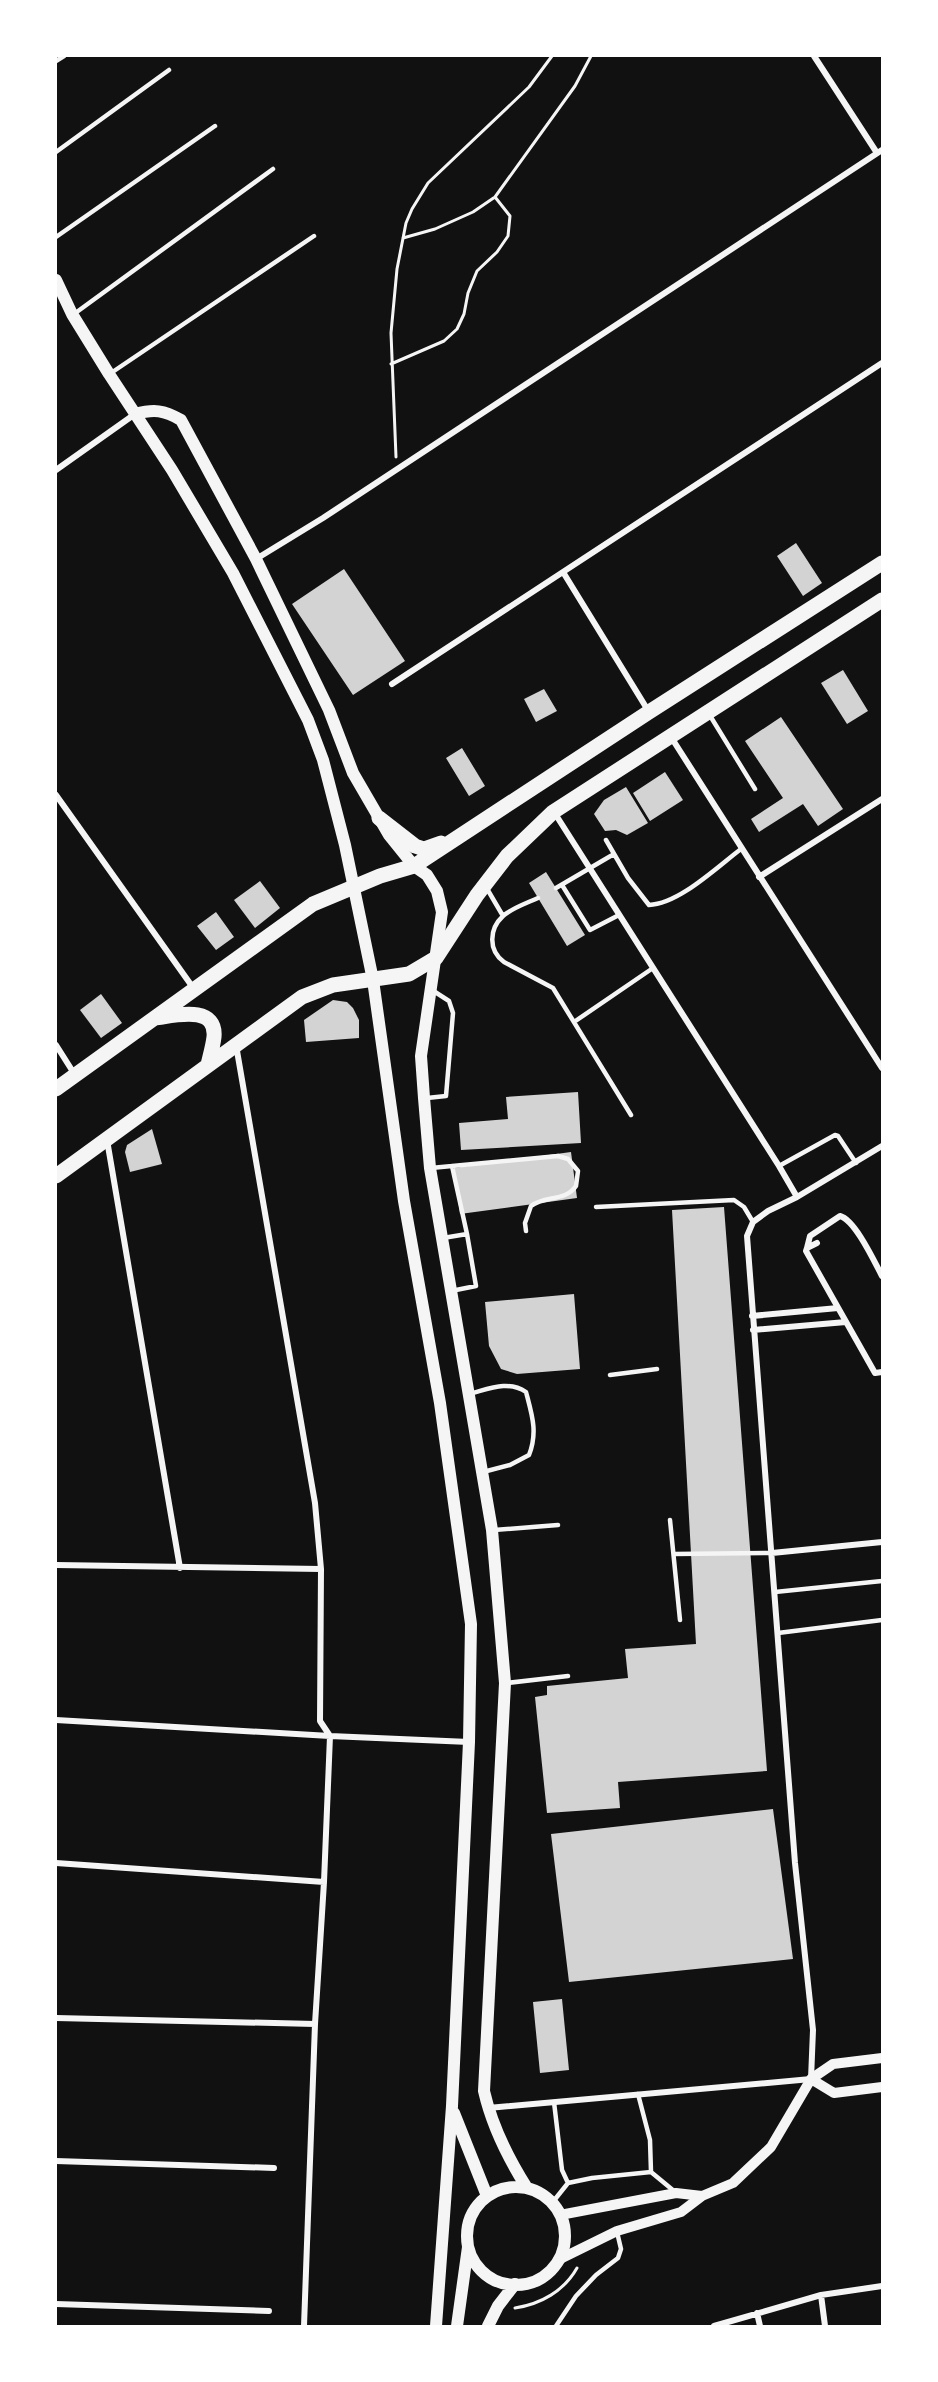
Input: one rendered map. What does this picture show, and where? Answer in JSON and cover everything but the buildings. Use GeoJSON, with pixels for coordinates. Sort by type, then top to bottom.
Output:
{"type":"FeatureCollection","features":[{"type":"Feature","properties":{"kind":"main road"},"geometry":{"type":"LineString","coordinates":[[56,280],[72,314],[108,374],[172,470],[233,573],[308,720],[323,760],[333,798],[373,980],[405,1201],[441,1414],[471,1624],[469,1742],[452,2106],[436,2326]]}},
{"type":"Feature","properties":{"kind":"main road"},"geometry":{"type":"LineString","coordinates":[[135,414],[153,409],[181,420],[256,559],[329,710],[353,773],[389,835],[414,866],[427,875],[437,891],[442,912],[421,1056],[424,1098],[430,1168],[492,1530],[505,1683],[484,2091],[488,2108],[509,2159],[527,2188]]}},
{"type":"Feature","properties":{"kind":"main road"},"geometry":{"type":"LineString","coordinates":[[56,1089],[313,904],[353,887],[414,866],[882,563]]}},
{"type":"Feature","properties":{"kind":"main road"},"geometry":{"type":"LineString","coordinates":[[56,1176],[307,994],[333,985],[409,974],[436,958],[485,884],[507,856],[553,812],[882,600]]}},
{"type":"Feature","properties":{"kind":"main road"},"geometry":{"type":"LineString","coordinates":[[379,818],[415,846],[424,849],[466,832]]}},
{"type":"Feature","properties":{"kind":"main road"},"geometry":{"type":"LineString","coordinates":[[153,1019],[193,1014],[207,1019],[212,1026],[214,1037],[208,1065]]}},
{"type":"Feature","properties":{"kind":"main road"},"geometry":{"type":"LineString","coordinates":[[452,2106],[487,2196]]}},
{"type":"Feature","properties":{"kind":"main road"},"geometry":{"type":"LineString","coordinates":[[457,2326],[470,2218],[477,2205],[487,2196],[513,2187],[527,2188],[540,2193],[552,2203],[560,2215],[565,2237],[558,2260],[550,2270],[540,2278],[528,2283],[515,2284],[499,2281],[485,2273],[474,2261],[468,2246]]}},
{"type":"Feature","properties":{"kind":"main road"},"geometry":{"type":"LineString","coordinates":[[488,2326],[498,2306],[515,2284]]}},
{"type":"Feature","properties":{"kind":"street"},"geometry":{"type":"LineString","coordinates":[[256,559],[880,152],[814,56]]}},
{"type":"Feature","properties":{"kind":"street"},"geometry":{"type":"LineString","coordinates":[[392,684],[882,363]]}},
{"type":"Feature","properties":{"kind":"street"},"geometry":{"type":"LineString","coordinates":[[56,470],[135,414]]}},
{"type":"Feature","properties":{"kind":"street"},"geometry":{"type":"LineString","coordinates":[[563,572],[649,712]]}},
{"type":"Feature","properties":{"kind":"street"},"geometry":{"type":"LineString","coordinates":[[670,736],[882,1068]]}},
{"type":"Feature","properties":{"kind":"street"},"geometry":{"type":"LineString","coordinates":[[56,795],[194,989]]}},
{"type":"Feature","properties":{"kind":"street"},"geometry":{"type":"LineString","coordinates":[[759,878],[882,799]]}},
{"type":"Feature","properties":{"kind":"street"},"geometry":{"type":"LineString","coordinates":[[553,812],[779,1166],[796,1197]]}},
{"type":"Feature","properties":{"kind":"street"},"geometry":{"type":"LineString","coordinates":[[56,1045],[76,1075]]}},
{"type":"Feature","properties":{"kind":"street"},"geometry":{"type":"LineString","coordinates":[[236,1045],[315,1503],[321,1569],[319,1712],[323,1728],[330,1736],[315,2024],[304,2326]]}},
{"type":"Feature","properties":{"kind":"street"},"geometry":{"type":"LineString","coordinates":[[106,1139],[180,1568]]}},
{"type":"Feature","properties":{"kind":"street"},"geometry":{"type":"LineString","coordinates":[[811,2079],[813,2030],[795,1863],[747,1236],[753,1222],[882,1146]]}},
{"type":"Feature","properties":{"kind":"street"},"geometry":{"type":"LineString","coordinates":[[879,1372],[846,1322],[806,1251],[810,1236],[840,1216],[845,1218],[854,1227],[882,1276]]}},
{"type":"Feature","properties":{"kind":"street"},"geometry":{"type":"LineString","coordinates":[[807,1248],[817,1243]]}},
{"type":"Feature","properties":{"kind":"street"},"geometry":{"type":"LineString","coordinates":[[752,1316],[838,1308]]}},
{"type":"Feature","properties":{"kind":"street"},"geometry":{"type":"LineString","coordinates":[[753,1330],[846,1322]]}},
{"type":"Feature","properties":{"kind":"street"},"geometry":{"type":"LineString","coordinates":[[772,1553],[882,1542]]}},
{"type":"Feature","properties":{"kind":"street"},"geometry":{"type":"LineString","coordinates":[[56,1565],[321,1569]]}},
{"type":"Feature","properties":{"kind":"street"},"geometry":{"type":"LineString","coordinates":[[56,1720],[469,1742]]}},
{"type":"Feature","properties":{"kind":"street"},"geometry":{"type":"LineString","coordinates":[[56,1863],[324,1882]]}},
{"type":"Feature","properties":{"kind":"street"},"geometry":{"type":"LineString","coordinates":[[56,2018],[315,2024]]}},
{"type":"Feature","properties":{"kind":"street"},"geometry":{"type":"LineString","coordinates":[[558,2260],[617,2231],[681,2212],[702,2196],[734,2183],[771,2147],[811,2079],[833,2064],[882,2058]]}},
{"type":"Feature","properties":{"kind":"street"},"geometry":{"type":"LineString","coordinates":[[488,2108],[811,2079],[834,2093],[882,2087]]}},
{"type":"Feature","properties":{"kind":"street"},"geometry":{"type":"LineString","coordinates":[[56,2161],[274,2168]]}},
{"type":"Feature","properties":{"kind":"street"},"geometry":{"type":"LineString","coordinates":[[560,2215],[676,2193],[702,2196]]}},
{"type":"Feature","properties":{"kind":"street"},"geometry":{"type":"LineString","coordinates":[[714,2326],[821,2295],[882,2286]]}},
{"type":"Feature","properties":{"kind":"street"},"geometry":{"type":"LineString","coordinates":[[821,2295],[825,2326]]}},
{"type":"Feature","properties":{"kind":"street"},"geometry":{"type":"LineString","coordinates":[[56,2304],[269,2311]]}},
{"type":"Feature","properties":{"kind":"street"},"geometry":{"type":"LineString","coordinates":[[757,2313],[760,2326]]}},
{"type":"Feature","properties":{"kind":"lane"},"geometry":{"type":"LineString","coordinates":[[56,61],[64,56]]}},
{"type":"Feature","properties":{"kind":"lane"},"geometry":{"type":"LineString","coordinates":[[56,152],[169,70]]}},
{"type":"Feature","properties":{"kind":"lane"},"geometry":{"type":"LineString","coordinates":[[56,237],[215,126]]}},
{"type":"Feature","properties":{"kind":"lane"},"geometry":{"type":"LineString","coordinates":[[72,314],[273,169]]}},
{"type":"Feature","properties":{"kind":"lane"},"geometry":{"type":"LineString","coordinates":[[108,374],[314,236]]}},
{"type":"Feature","properties":{"kind":"lane"},"geometry":{"type":"LineString","coordinates":[[708,712],[754,789]]}},
{"type":"Feature","properties":{"kind":"lane"},"geometry":{"type":"LineString","coordinates":[[606,840],[649,905],[659,905],[679,895],[741,849]]}},
{"type":"Feature","properties":{"kind":"lane"},"geometry":{"type":"LineString","coordinates":[[556,888],[614,854]]}},
{"type":"Feature","properties":{"kind":"lane"},"geometry":{"type":"LineString","coordinates":[[485,884],[503,916]]}},
{"type":"Feature","properties":{"kind":"lane"},"geometry":{"type":"LineString","coordinates":[[562,885],[590,930],[619,915]]}},
{"type":"Feature","properties":{"kind":"lane"},"geometry":{"type":"LineString","coordinates":[[538,898],[503,916],[492,935],[492,945],[498,957],[553,988],[631,1115]]}},
{"type":"Feature","properties":{"kind":"lane"},"geometry":{"type":"LineString","coordinates":[[574,1022],[653,968]]}},
{"type":"Feature","properties":{"kind":"lane"},"geometry":{"type":"LineString","coordinates":[[424,1098],[446,1096],[453,1009],[449,1001],[430,989]]}},
{"type":"Feature","properties":{"kind":"lane"},"geometry":{"type":"LineString","coordinates":[[779,1166],[836,1135],[856,1163]]}},
{"type":"Feature","properties":{"kind":"lane"},"geometry":{"type":"LineString","coordinates":[[430,1168],[558,1156],[572,1162],[578,1171],[576,1186],[564,1197],[543,1200],[531,1206],[525,1223],[526,1231]]}},
{"type":"Feature","properties":{"kind":"lane"},"geometry":{"type":"LineString","coordinates":[[451,1292],[476,1286],[452,1166]]}},
{"type":"Feature","properties":{"kind":"lane"},"geometry":{"type":"LineString","coordinates":[[596,1207],[734,1200],[744,1207],[753,1222]]}},
{"type":"Feature","properties":{"kind":"lane"},"geometry":{"type":"LineString","coordinates":[[443,1238],[467,1234]]}},
{"type":"Feature","properties":{"kind":"lane"},"geometry":{"type":"LineString","coordinates":[[610,1375],[657,1369]]}},
{"type":"Feature","properties":{"kind":"lane"},"geometry":{"type":"LineString","coordinates":[[469,1394],[504,1385],[516,1386],[526,1392],[532,1413],[535,1439],[529,1455],[510,1465],[482,1472]]}},
{"type":"Feature","properties":{"kind":"lane"},"geometry":{"type":"LineString","coordinates":[[670,1520],[680,1620]]}},
{"type":"Feature","properties":{"kind":"lane"},"geometry":{"type":"LineString","coordinates":[[492,1530],[558,1525]]}},
{"type":"Feature","properties":{"kind":"lane"},"geometry":{"type":"LineString","coordinates":[[674,1554],[772,1553]]}},
{"type":"Feature","properties":{"kind":"lane"},"geometry":{"type":"LineString","coordinates":[[776,1592],[882,1581]]}},
{"type":"Feature","properties":{"kind":"lane"},"geometry":{"type":"LineString","coordinates":[[778,1633],[882,1620]]}},
{"type":"Feature","properties":{"kind":"lane"},"geometry":{"type":"LineString","coordinates":[[505,1683],[568,1676]]}},
{"type":"Feature","properties":{"kind":"lane"},"geometry":{"type":"LineString","coordinates":[[638,2094],[650,2140],[651,2172]]}},
{"type":"Feature","properties":{"kind":"lane"},"geometry":{"type":"LineString","coordinates":[[554,2102],[562,2170],[568,2183]]}},
{"type":"Feature","properties":{"kind":"lane"},"geometry":{"type":"LineString","coordinates":[[552,2203],[568,2183],[592,2178],[651,2172],[676,2193]]}},
{"type":"Feature","properties":{"kind":"lane"},"geometry":{"type":"LineString","coordinates":[[556,2326],[576,2296],[596,2275],[618,2258],[621,2249],[617,2231]]}},
{"type":"Feature","properties":{"kind":"path"},"geometry":{"type":"LineString","coordinates":[[396,469],[391,364],[393,301],[402,238],[412,209],[428,183],[529,87],[552,56]]}},
{"type":"Feature","properties":{"kind":"path"},"geometry":{"type":"LineString","coordinates":[[402,238],[445,225],[473,212],[495,197],[575,86],[591,56]]}},
{"type":"Feature","properties":{"kind":"path"},"geometry":{"type":"LineString","coordinates":[[391,364],[444,341],[461,322],[468,293],[477,272],[497,252],[508,236],[510,216],[495,197]]}},
{"type":"Feature","properties":{"kind":"path"},"geometry":{"type":"LineString","coordinates":[[498,2306],[516,2308],[532,2305],[549,2297],[573,2275],[582,2247]]}}]}
